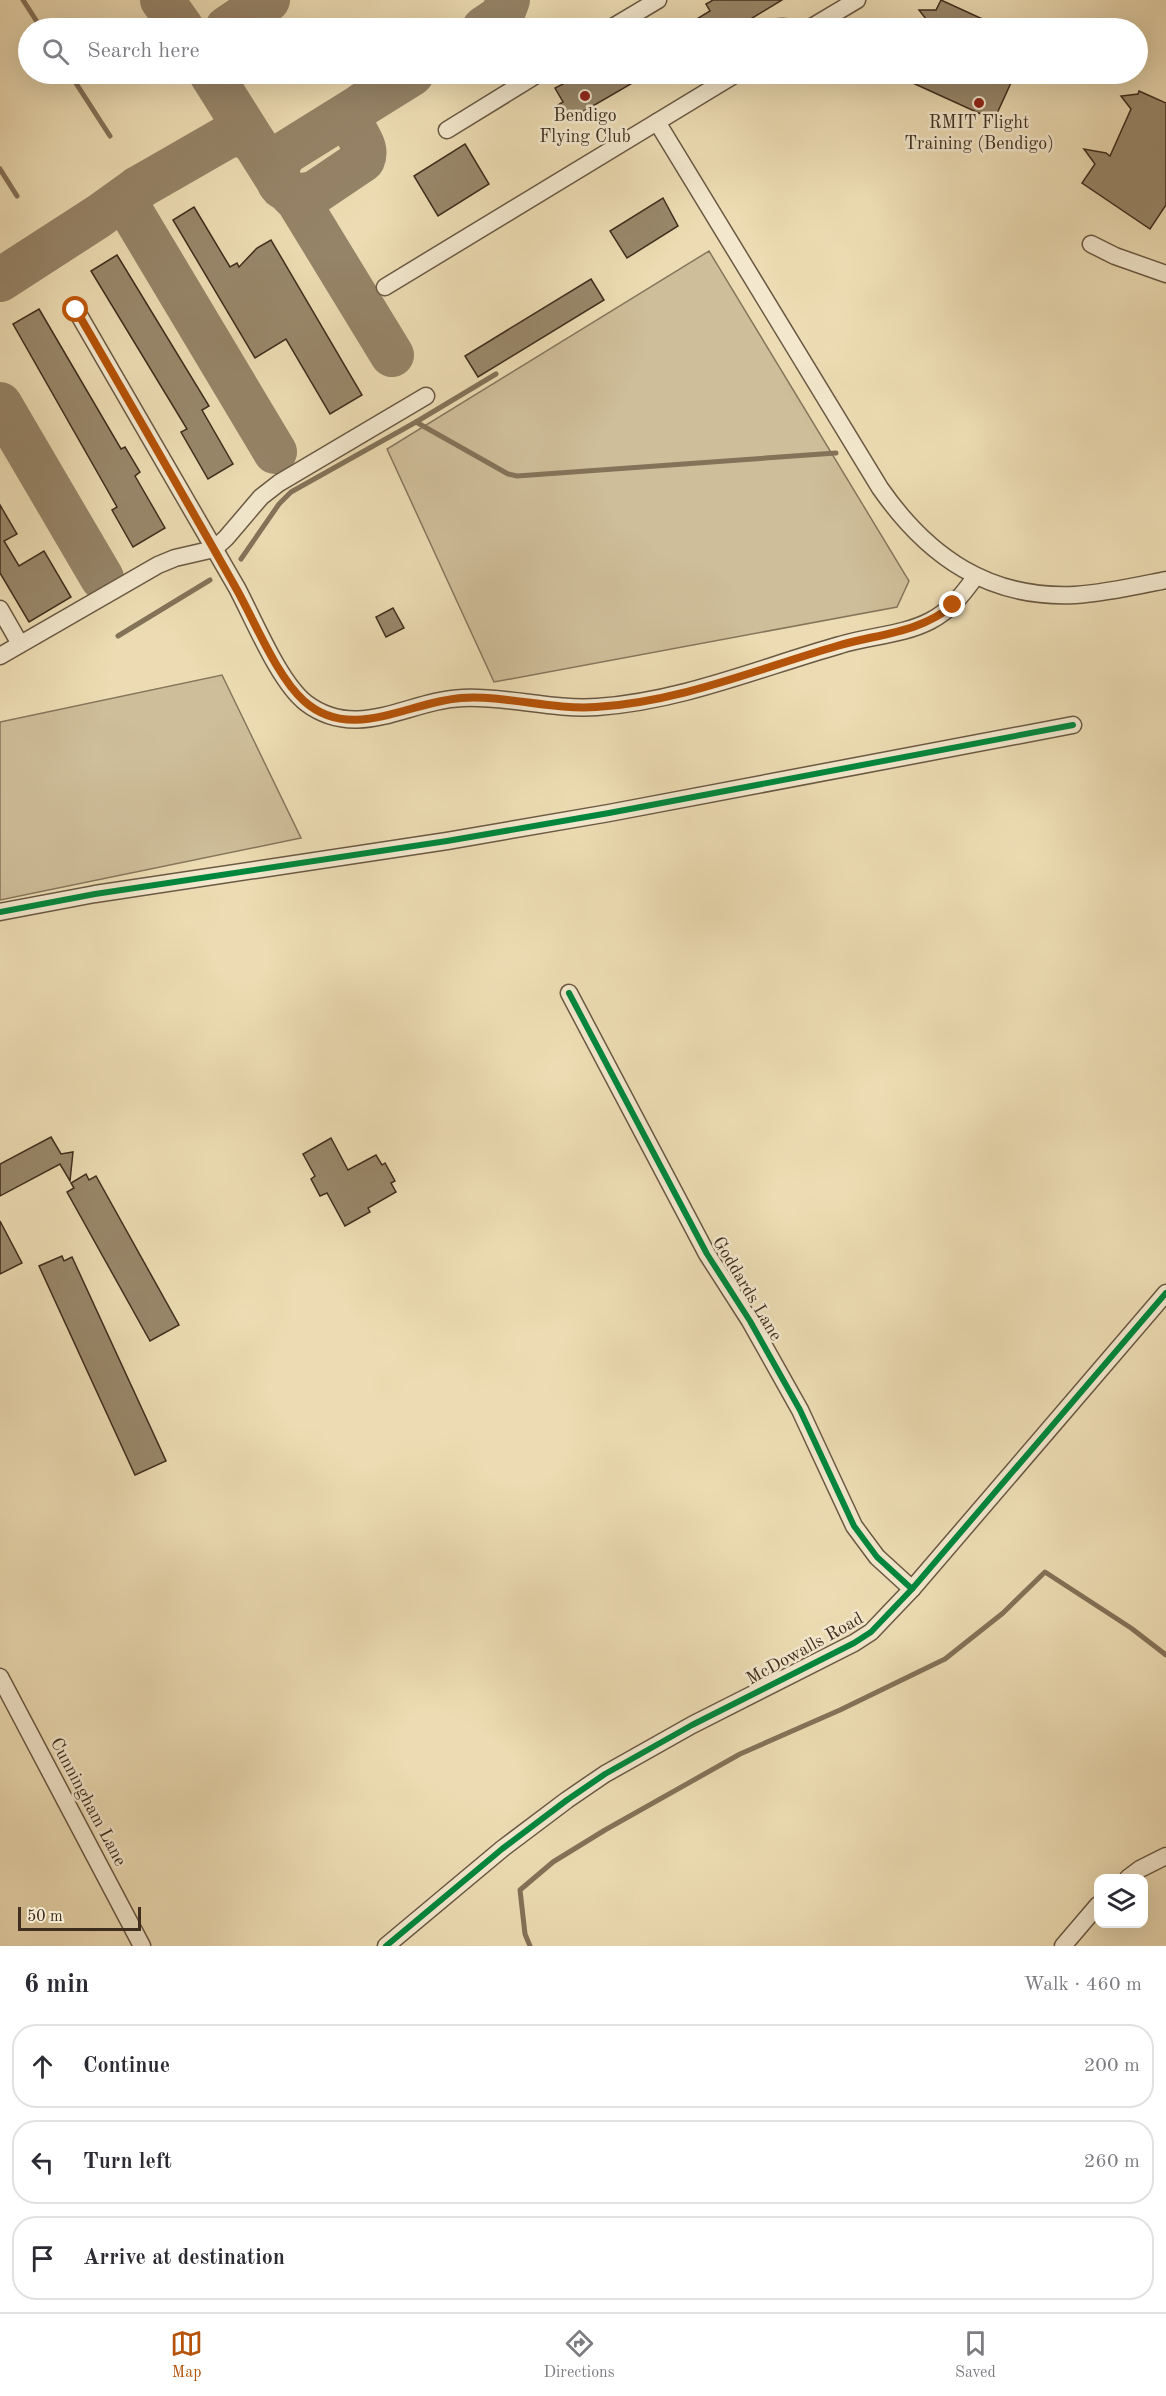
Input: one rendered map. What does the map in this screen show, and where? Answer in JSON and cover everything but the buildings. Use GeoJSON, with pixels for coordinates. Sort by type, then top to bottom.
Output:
{"type":"FeatureCollection","features":[{"type":"Feature","properties":{"kind":"street"},"geometry":{"type":"LineString","coordinates":[[628,18],[658,0]]}},
{"type":"Feature","properties":{"kind":"street"},"geometry":{"type":"LineString","coordinates":[[827,18],[857,0]]}},
{"type":"Feature","properties":{"kind":"street"},"geometry":{"type":"LineString","coordinates":[[447,129],[521,84]]}},
{"type":"Feature","properties":{"kind":"street"},"geometry":{"type":"LineString","coordinates":[[385,286],[657,122],[714,84]]}},
{"type":"Feature","properties":{"kind":"street"},"geometry":{"type":"LineString","coordinates":[[657,122],[891,504],[933,549],[955,565],[976,576],[1016,590],[1058,595],[1105,592],[1166,580]]}},
{"type":"Feature","properties":{"kind":"street"},"geometry":{"type":"LineString","coordinates":[[1091,244],[1115,256],[1166,274]]}},
{"type":"Feature","properties":{"kind":"street"},"geometry":{"type":"LineString","coordinates":[[76,310],[293,688],[304,701],[330,716],[360,721],[375,719],[429,703],[464,698],[566,707],[593,707],[662,698],[712,686],[850,642],[920,626],[953,605],[976,576]]}},
{"type":"Feature","properties":{"kind":"street"},"geometry":{"type":"LineString","coordinates":[[0,656],[158,565],[175,558],[213,549],[226,538],[254,503],[279,483],[426,396]]}},
{"type":"Feature","properties":{"kind":"street"},"geometry":{"type":"LineString","coordinates":[[0,609],[20,644]]}},
{"type":"Feature","properties":{"kind":"street"},"geometry":{"type":"LineString","coordinates":[[0,912],[95,894],[447,841],[609,813],[1073,725]]}},
{"type":"Feature","properties":{"kind":"street","name":"Goddards Lane"},"geometry":{"type":"LineString","coordinates":[[569,993],[707,1254],[755,1331],[800,1410],[854,1526],[877,1557],[912,1589]]}},
{"type":"Feature","properties":{"kind":"street","name":"McDowalls Road"},"geometry":{"type":"LineString","coordinates":[[387,1946],[502,1849],[606,1774],[692,1725],[854,1643],[871,1632],[912,1589],[1166,1293]]}},
{"type":"Feature","properties":{"kind":"street","name":"Cunningham Lane"},"geometry":{"type":"LineString","coordinates":[[0,1677],[142,1946]]}},
{"type":"Feature","properties":{"kind":"street"},"geometry":{"type":"LineString","coordinates":[[1133,1874],[1166,1856]]}},
{"type":"Feature","properties":{"kind":"street"},"geometry":{"type":"LineString","coordinates":[[1063,1946],[1094,1910]]}},
{"type":"Feature","properties":{"kind":"shaded area"},"geometry":{"type":"Polygon","coordinates":[[[709,251],[909,581],[897,607],[494,682],[387,449],[709,251]]]}},
{"type":"Feature","properties":{"kind":"shaded area"},"geometry":{"type":"Polygon","coordinates":[[[222,675],[301,838],[0,900],[0,722],[222,675]]]}},
{"type":"Feature","properties":{"kind":"waterway"},"geometry":{"type":"LineString","coordinates":[[23,0],[35,18]]}},
{"type":"Feature","properties":{"kind":"waterway"},"geometry":{"type":"LineString","coordinates":[[76,84],[110,136]]}},
{"type":"Feature","properties":{"kind":"waterway"},"geometry":{"type":"LineString","coordinates":[[0,169],[17,196]]}},
{"type":"Feature","properties":{"kind":"waterway"},"geometry":{"type":"LineString","coordinates":[[241,559],[279,504],[291,492],[496,374]]}},
{"type":"Feature","properties":{"kind":"waterway"},"geometry":{"type":"LineString","coordinates":[[416,422],[508,474],[517,476],[836,453]]}},
{"type":"Feature","properties":{"kind":"waterway"},"geometry":{"type":"LineString","coordinates":[[118,636],[210,580]]}},
{"type":"Feature","properties":{"kind":"waterway"},"geometry":{"type":"LineString","coordinates":[[530,1946],[525,1934],[520,1890],[553,1862],[740,1754],[840,1710],[945,1659],[1003,1613],[1045,1572],[1131,1628],[1166,1655]]}},
{"type":"Feature","properties":{"kind":"taxiway"},"geometry":{"type":"LineString","coordinates":[[162,0],[175,18]]}},
{"type":"Feature","properties":{"kind":"taxiway"},"geometry":{"type":"LineString","coordinates":[[242,18],[268,0]]}},
{"type":"Feature","properties":{"kind":"taxiway"},"geometry":{"type":"LineString","coordinates":[[499,18],[508,0]]}},
{"type":"Feature","properties":{"kind":"taxiway"},"geometry":{"type":"LineString","coordinates":[[217,84],[282,187],[297,196],[314,193],[363,160],[365,153],[354,127],[356,112],[363,104]]}},
{"type":"Feature","properties":{"kind":"taxiway"},"geometry":{"type":"LineString","coordinates":[[279,183],[277,167],[285,153],[396,84]]}},
{"type":"Feature","properties":{"kind":"taxiway"},"geometry":{"type":"LineString","coordinates":[[0,280],[138,188],[225,138],[241,136],[255,144]]}},
{"type":"Feature","properties":{"kind":"taxiway"},"geometry":{"type":"LineString","coordinates":[[138,188],[129,201],[131,211],[275,452]]}},
{"type":"Feature","properties":{"kind":"taxiway"},"geometry":{"type":"LineString","coordinates":[[291,194],[298,201],[392,355]]}},
{"type":"Feature","properties":{"kind":"taxiway"},"geometry":{"type":"LineString","coordinates":[[0,404],[102,578]]}},
{"type":"Feature","properties":{"kind":"cycle path"},"geometry":{"type":"LineString","coordinates":[[0,912],[95,894],[447,841],[609,813],[1073,725]]}},
{"type":"Feature","properties":{"kind":"cycle path"},"geometry":{"type":"LineString","coordinates":[[569,993],[707,1254],[750,1321],[800,1410],[854,1526],[877,1557],[912,1589]]}},
{"type":"Feature","properties":{"kind":"cycle path"},"geometry":{"type":"LineString","coordinates":[[386,1946],[502,1849],[605,1774],[692,1725],[854,1643],[871,1632],[912,1589],[1166,1293]]}},
{"type":"Feature","properties":{"kind":"place","name":"Bendigo Flying Club"},"geometry":{"type":"Point","coordinates":[585,96]}},
{"type":"Feature","properties":{"kind":"place","name":"RMIT Flight Training (Bendigo)"},"geometry":{"type":"Point","coordinates":[979,103]}},
{"type":"Feature","properties":{"kind":"route"},"geometry":{"type":"LineString","coordinates":[[76,310],[281,670],[304,701],[330,716],[344,720],[375,719],[410,707],[464,698],[509,700],[566,707],[622,705],[662,698],[712,686],[834,646],[920,626],[953,605]]}}]}
